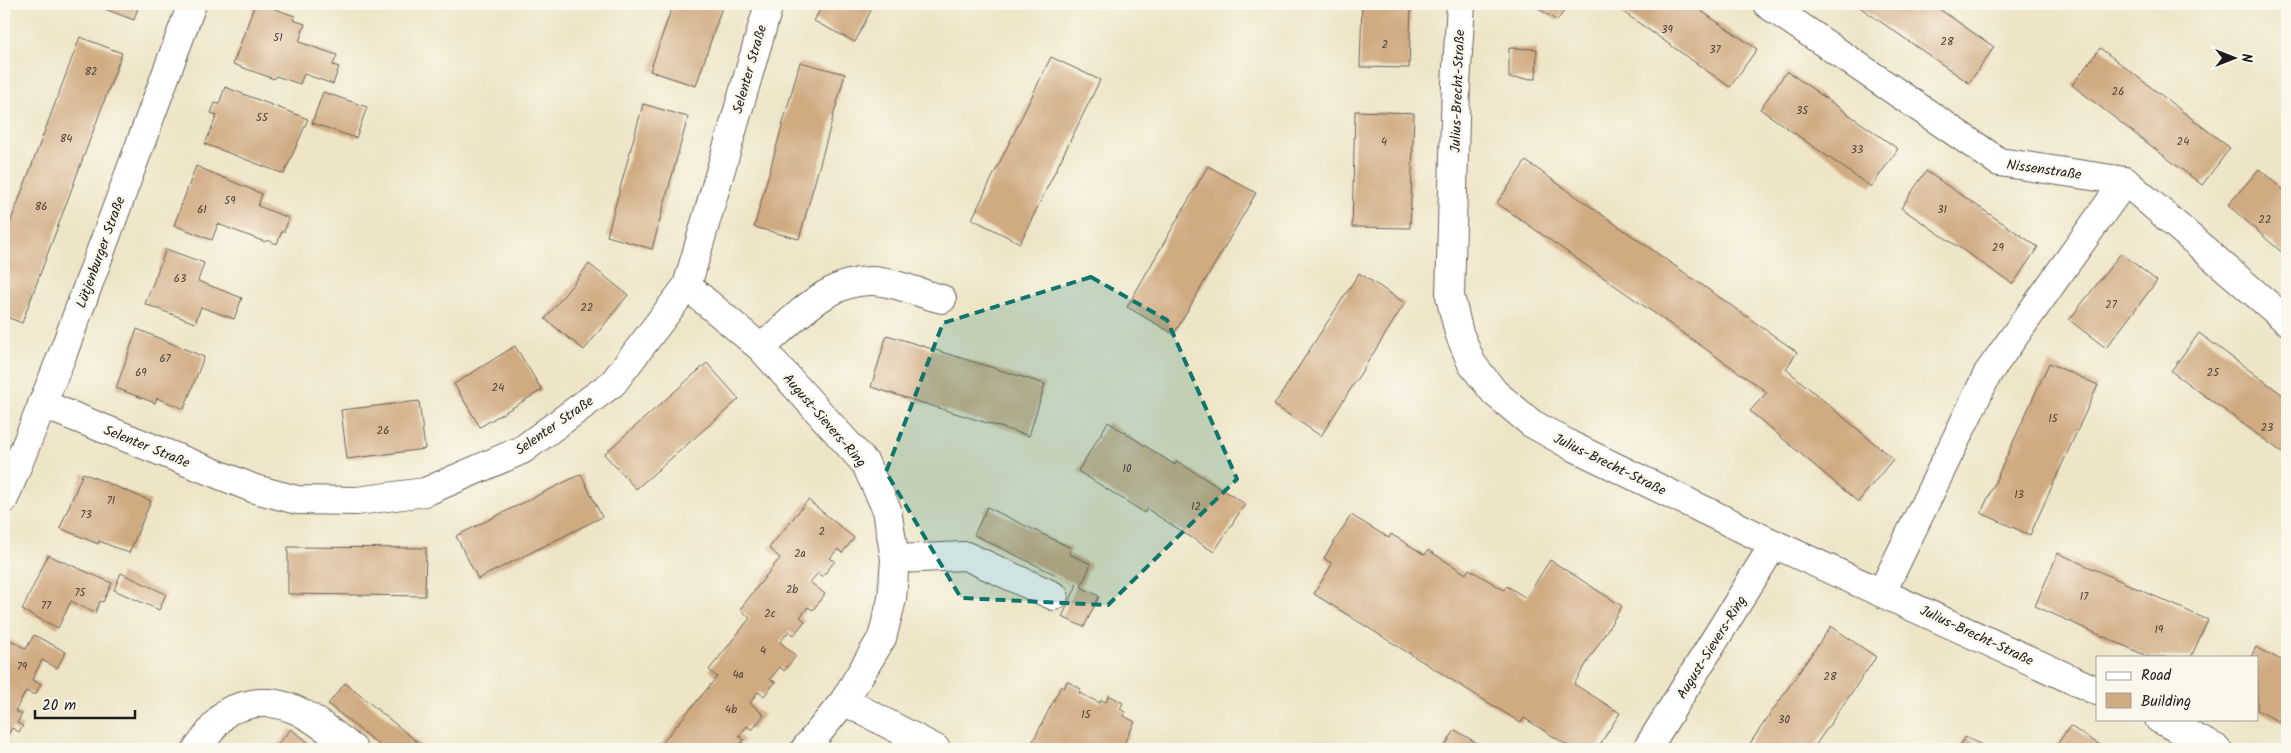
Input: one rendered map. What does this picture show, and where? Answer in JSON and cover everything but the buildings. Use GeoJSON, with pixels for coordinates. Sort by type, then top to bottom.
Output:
{"type":"FeatureCollection","features":[{"type":"Feature","properties":{"kind":"street","name":"Lütjenburger Straße"},"geometry":{"type":"LineString","coordinates":[[4,499],[63,353],[192,4]]}},
{"type":"Feature","properties":{"kind":"street","name":"Selenter Straße"},"geometry":{"type":"LineString","coordinates":[[42,404],[255,489],[297,500],[357,500],[425,492],[522,450],[613,383],[687,286],[769,4]]}},
{"type":"Feature","properties":{"kind":"street","name":"Julius-Brecht-Straße"},"geometry":{"type":"LineString","coordinates":[[1461,4],[1456,84],[1450,296],[1459,333],[1472,364],[1495,393],[1531,423],[1570,445],[1774,544],[2096,691]]}},
{"type":"Feature","properties":{"kind":"street","name":"Nissenstraße"},"geometry":{"type":"LineString","coordinates":[[1767,4],[1999,162],[2125,181]]}},
{"type":"Feature","properties":{"kind":"street"},"geometry":{"type":"LineString","coordinates":[[1882,592],[1988,373],[2125,181],[2287,321]]}},
{"type":"Feature","properties":{"kind":"street"},"geometry":{"type":"LineString","coordinates":[[761,348],[815,301],[846,283],[882,282],[942,299]]}},
{"type":"Feature","properties":{"kind":"street","name":"August-Sievers-Ring"},"geometry":{"type":"LineString","coordinates":[[687,286],[761,348],[866,463],[887,510],[895,559],[892,599],[882,638],[844,701],[805,749]]}},
{"type":"Feature","properties":{"kind":"street","name":"August-Sievers-Ring"},"geometry":{"type":"LineString","coordinates":[[1647,749],[1774,544]]}},
{"type":"Feature","properties":{"kind":"street"},"geometry":{"type":"LineString","coordinates":[[895,559],[966,556],[1054,596]]}},
{"type":"Feature","properties":{"kind":"street"},"geometry":{"type":"LineString","coordinates":[[844,701],[936,749]]}},
{"type":"Feature","properties":{"kind":"street"},"geometry":{"type":"LineString","coordinates":[[197,749],[226,712],[250,704],[272,704],[296,709],[311,716],[353,749]]}},
{"type":"Feature","properties":{"kind":"street"},"geometry":{"type":"LineString","coordinates":[[2161,720],[2217,749]]}},
{"type":"Feature","properties":{"kind":"highlighted area"},"geometry":{"type":"Polygon","coordinates":[[[1091,277],[1167,320],[1237,479],[1108,605],[961,598],[886,472],[943,323],[1091,277]]]}}]}
